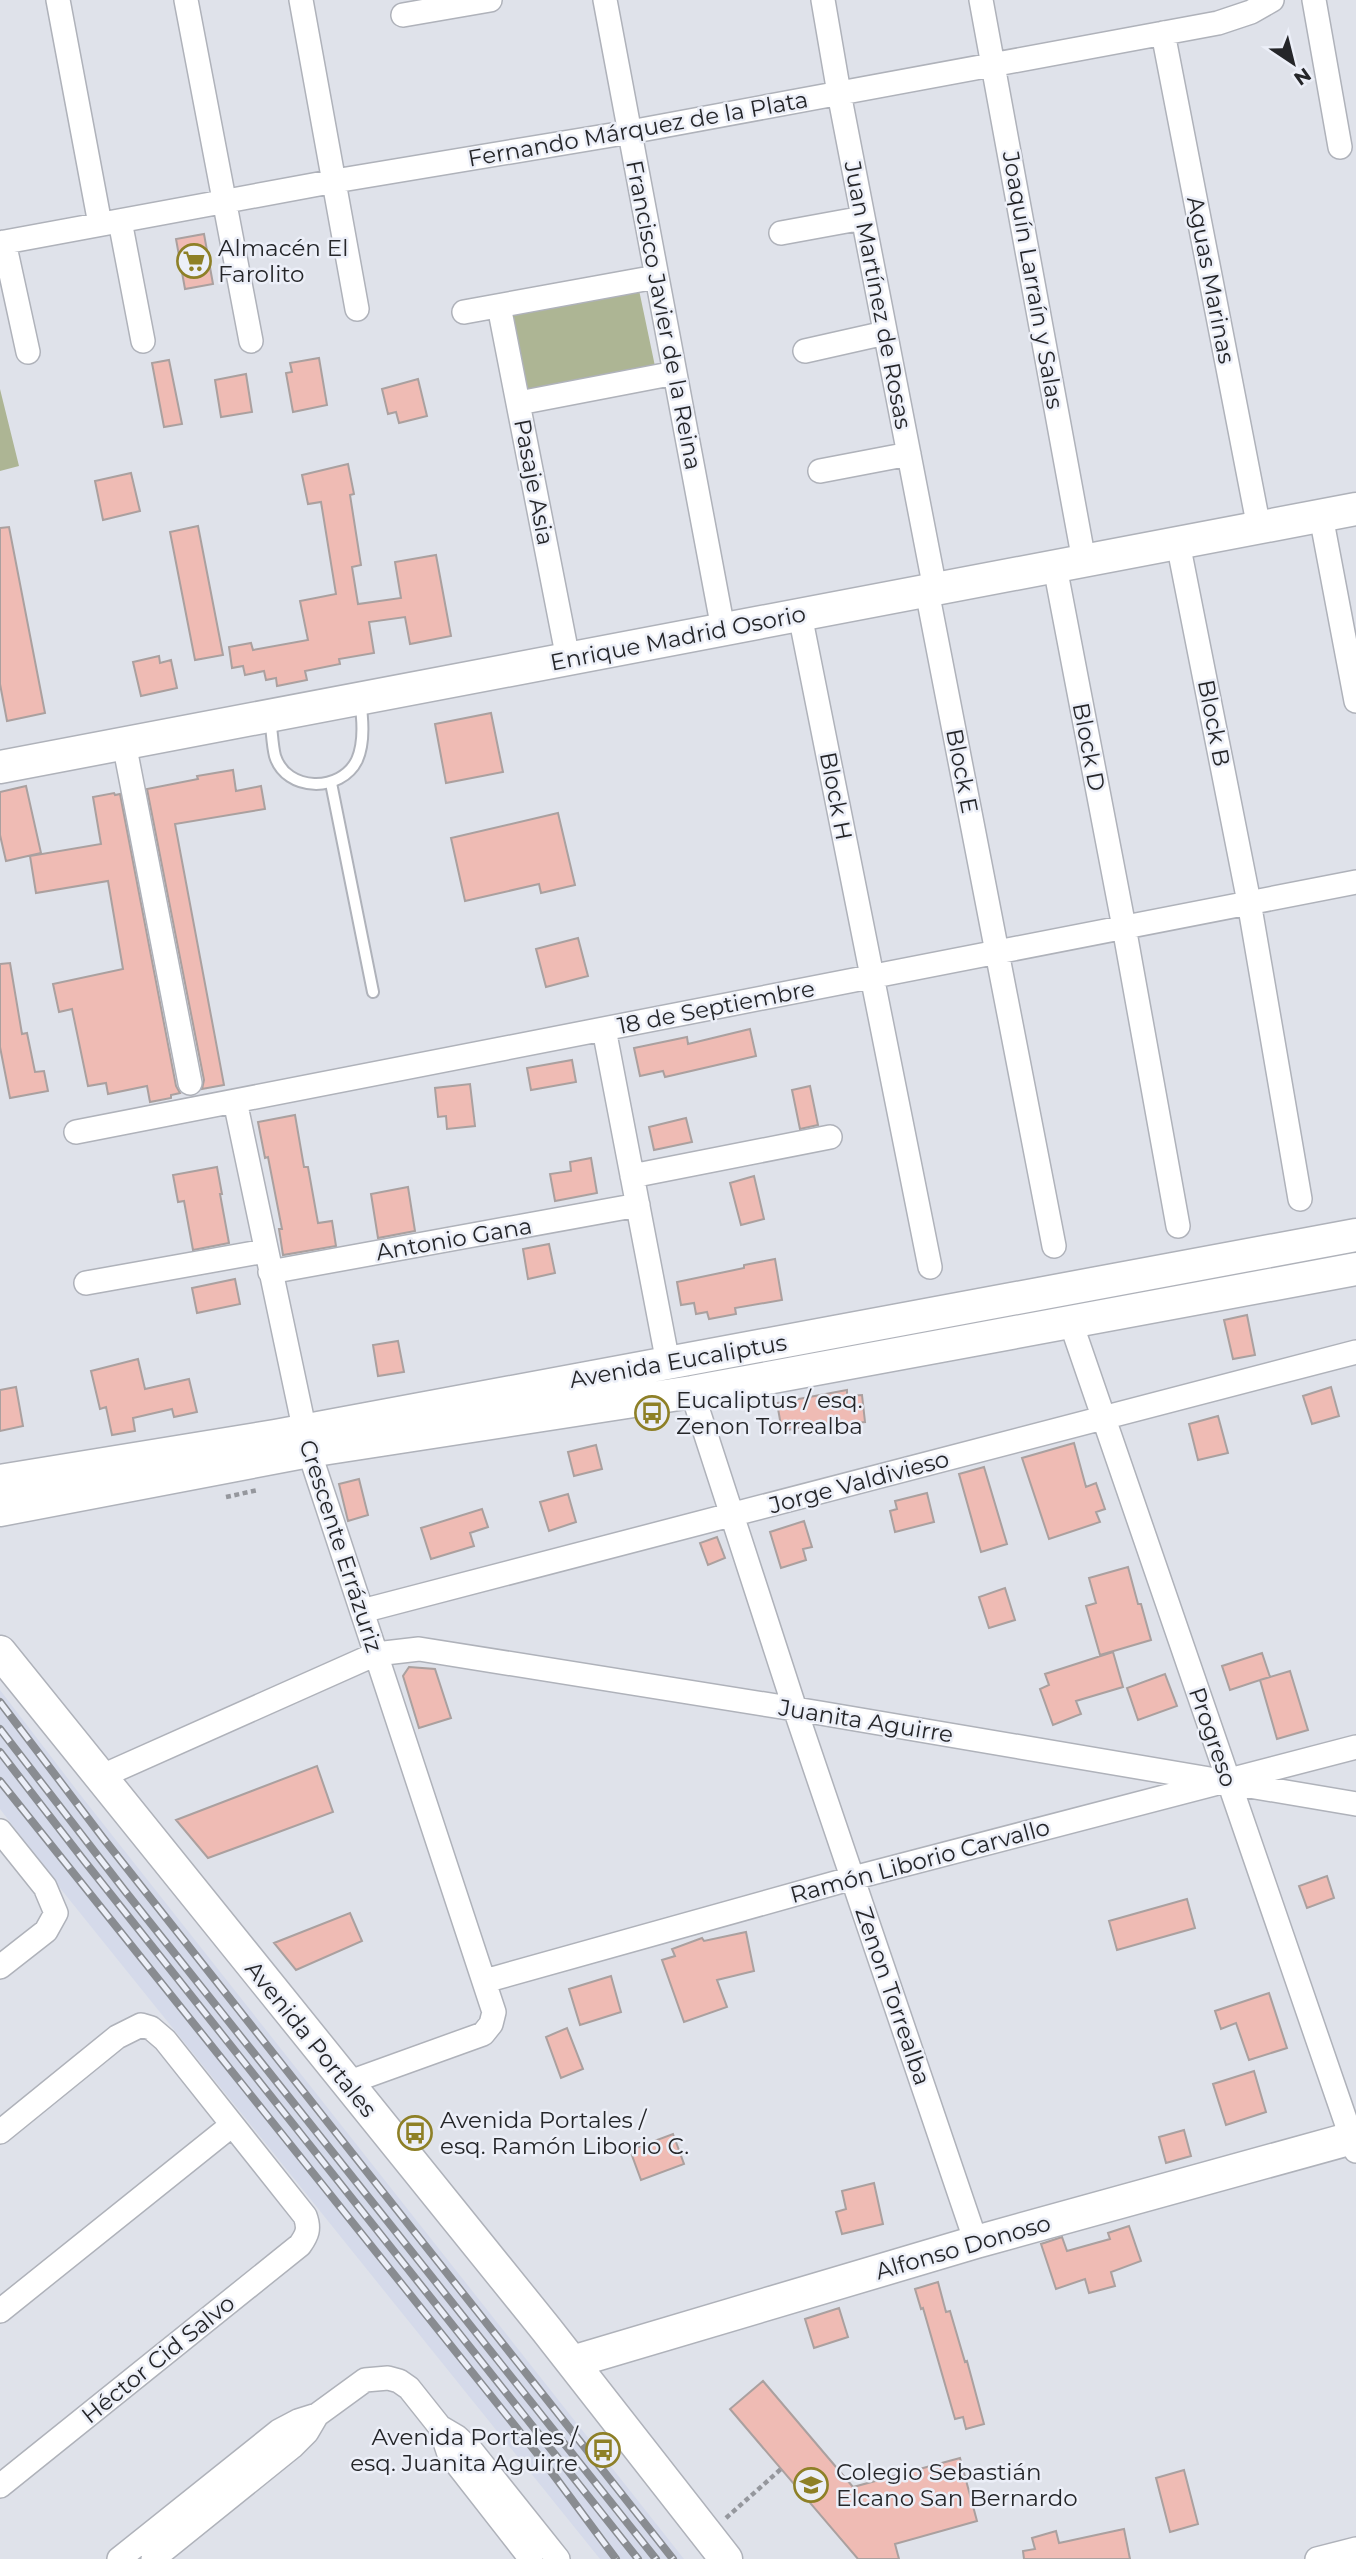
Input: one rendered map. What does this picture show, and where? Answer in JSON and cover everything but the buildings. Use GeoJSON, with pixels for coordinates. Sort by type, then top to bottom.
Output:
{"type":"FeatureCollection","features":[{"type":"Feature","properties":{"kind":"main road","name":"Enrique Madrid Osorio"},"geometry":{"type":"LineString","coordinates":[[0,767],[1356,509]]}},
{"type":"Feature","properties":{"kind":"main road","name":"Avenida Eucaliptus"},"geometry":{"type":"LineString","coordinates":[[0,1510],[296,1439],[668,1363],[1356,1235]]}},
{"type":"Feature","properties":{"kind":"main road","name":"Avenida Eucaliptus"},"geometry":{"type":"LineString","coordinates":[[0,1482],[296,1439],[692,1392],[1356,1269]]}},
{"type":"Feature","properties":{"kind":"main road"},"geometry":{"type":"LineString","coordinates":[[0,1465],[175,1432],[235,1427],[296,1439]]}},
{"type":"Feature","properties":{"kind":"main road","name":"Avenida Portales"},"geometry":{"type":"LineString","coordinates":[[0,1652],[572,2362],[726,2559]]}},
{"type":"Feature","properties":{"kind":"main road","name":"Alfonso Donoso"},"geometry":{"type":"LineString","coordinates":[[572,2362],[976,2242],[1355,2142]]}},
{"type":"Feature","properties":{"kind":"street"},"geometry":{"type":"LineString","coordinates":[[58,0],[110,223],[143,341]]}},
{"type":"Feature","properties":{"kind":"street"},"geometry":{"type":"LineString","coordinates":[[186,0],[251,341]]}},
{"type":"Feature","properties":{"kind":"street"},"geometry":{"type":"LineString","coordinates":[[301,0],[357,309]]}},
{"type":"Feature","properties":{"kind":"street"},"geometry":{"type":"LineString","coordinates":[[403,15],[438,4],[490,0]]}},
{"type":"Feature","properties":{"kind":"street","name":"Francisco Javier de la Reina"},"geometry":{"type":"LineString","coordinates":[[605,0],[723,629]]}},
{"type":"Feature","properties":{"kind":"street","name":"Juan Martínez de Rosas"},"geometry":{"type":"LineString","coordinates":[[823,0],[909,454],[931,590]]}},
{"type":"Feature","properties":{"kind":"street","name":"Joaquín Larraín y Salas"},"geometry":{"type":"LineString","coordinates":[[981,0],[1070,564]]}},
{"type":"Feature","properties":{"kind":"street","name":"Fernando Márquez de la Plata"},"geometry":{"type":"LineString","coordinates":[[2,242],[335,181],[629,132],[1163,33],[1235,18],[1272,0]]}},
{"type":"Feature","properties":{"kind":"street"},"geometry":{"type":"LineString","coordinates":[[1314,0],[1340,147]]}},
{"type":"Feature","properties":{"kind":"street","name":"Aguas Marinas"},"geometry":{"type":"LineString","coordinates":[[1163,33],[1259,528]]}},
{"type":"Feature","properties":{"kind":"street"},"geometry":{"type":"LineString","coordinates":[[781,233],[863,218]]}},
{"type":"Feature","properties":{"kind":"street"},"geometry":{"type":"LineString","coordinates":[[2,242],[28,352]]}},
{"type":"Feature","properties":{"kind":"street"},"geometry":{"type":"LineString","coordinates":[[464,312],[656,277]]}},
{"type":"Feature","properties":{"kind":"street","name":"Pasaje Asia"},"geometry":{"type":"LineString","coordinates":[[499,306],[568,659]]}},
{"type":"Feature","properties":{"kind":"street"},"geometry":{"type":"LineString","coordinates":[[805,351],[885,333]]}},
{"type":"Feature","properties":{"kind":"street"},"geometry":{"type":"LineString","coordinates":[[519,404],[675,373]]}},
{"type":"Feature","properties":{"kind":"street"},"geometry":{"type":"LineString","coordinates":[[820,471],[909,454]]}},
{"type":"Feature","properties":{"kind":"street"},"geometry":{"type":"LineString","coordinates":[[1321,516],[1356,701]]}},
{"type":"Feature","properties":{"kind":"street","name":"Block B"},"geometry":{"type":"LineString","coordinates":[[1178,543],[1250,902],[1300,1199]]}},
{"type":"Feature","properties":{"kind":"street","name":"Block D"},"geometry":{"type":"LineString","coordinates":[[1070,564],[1124,927],[1178,1226]]}},
{"type":"Feature","properties":{"kind":"street","name":"Block E"},"geometry":{"type":"LineString","coordinates":[[931,590],[1054,1246]]}},
{"type":"Feature","properties":{"kind":"street","name":"Block H"},"geometry":{"type":"LineString","coordinates":[[800,615],[930,1267]]}},
{"type":"Feature","properties":{"kind":"street"},"geometry":{"type":"LineString","coordinates":[[124,743],[190,1083]]}},
{"type":"Feature","properties":{"kind":"street","name":"18 de Septiembre"},"geometry":{"type":"LineString","coordinates":[[76,1132],[1356,882]]}},
{"type":"Feature","properties":{"kind":"street"},"geometry":{"type":"LineString","coordinates":[[604,1029],[668,1363]]}},
{"type":"Feature","properties":{"kind":"street","name":"Crescente Errázuriz"},"geometry":{"type":"LineString","coordinates":[[235,1101],[268,1262],[296,1439],[362,1611],[494,2012],[491,2024],[483,2034],[347,2083]]}},
{"type":"Feature","properties":{"kind":"street"},"geometry":{"type":"LineString","coordinates":[[632,1176],[830,1137]]}},
{"type":"Feature","properties":{"kind":"street","name":"Antonio Gana"},"geometry":{"type":"LineString","coordinates":[[86,1283],[268,1262],[638,1205]]}},
{"type":"Feature","properties":{"kind":"street","name":"Progreso"},"geometry":{"type":"LineString","coordinates":[[1071,1323],[1355,2142]]}},
{"type":"Feature","properties":{"kind":"street","name":"Jorge Valdivieso"},"geometry":{"type":"LineString","coordinates":[[362,1611],[1356,1352]]}},
{"type":"Feature","properties":{"kind":"street","name":"Zenon Torrealba"},"geometry":{"type":"LineString","coordinates":[[692,1392],[795,1709],[976,2242]]}},
{"type":"Feature","properties":{"kind":"street","name":"Juanita Aguirre"},"geometry":{"type":"LineString","coordinates":[[100,1777],[376,1654],[419,1649],[795,1709],[1356,1804]]}},
{"type":"Feature","properties":{"kind":"street","name":"Ramón Liborio Carvallo"},"geometry":{"type":"LineString","coordinates":[[485,1981],[853,1878],[1356,1747]]}},
{"type":"Feature","properties":{"kind":"street"},"geometry":{"type":"LineString","coordinates":[[0,1831],[45,1887],[56,1913],[46,1931],[0,1967]]}},
{"type":"Feature","properties":{"kind":"street"},"geometry":{"type":"LineString","coordinates":[[0,2132],[117,2037],[141,2025],[151,2028],[165,2040],[232,2125],[0,2311]]}},
{"type":"Feature","properties":{"kind":"street","name":"Héctor Cid Salvo"},"geometry":{"type":"LineString","coordinates":[[0,2486],[300,2245],[306,2236],[309,2226],[305,2216],[232,2125]]}},
{"type":"Feature","properties":{"kind":"street"},"geometry":{"type":"LineString","coordinates":[[120,2559],[279,2431],[317,2415],[355,2385],[376,2377],[388,2378],[409,2388],[440,2427],[449,2455],[531,2559]]}},
{"type":"Feature","properties":{"kind":"street"},"geometry":{"type":"LineString","coordinates":[[153,2559],[292,2448],[307,2432],[317,2415]]}},
{"type":"Feature","properties":{"kind":"street"},"geometry":{"type":"LineString","coordinates":[[440,2427],[471,2450],[558,2559]]}},
{"type":"Feature","properties":{"kind":"street"},"geometry":{"type":"LineString","coordinates":[[1317,2559],[1356,2549]]}},
{"type":"Feature","properties":{"kind":"lane"},"geometry":{"type":"LineString","coordinates":[[270,716],[275,757],[281,767],[298,781],[320,785],[331,783],[350,769],[357,760],[362,736],[360,698]]}},
{"type":"Feature","properties":{"kind":"lane"},"geometry":{"type":"LineString","coordinates":[[331,783],[373,992]]}},
{"type":"Feature","properties":{"kind":"path"},"geometry":{"type":"LineString","coordinates":[[707,2534],[781,2469]]}},
{"type":"Feature","properties":{"kind":"shaded area"},"geometry":{"type":"Polygon","coordinates":[[[0,1690],[684,2559],[600,2559],[60,1888],[0,1809],[0,1690]]]}},
{"type":"Feature","properties":{"kind":"green space"},"geometry":{"type":"Polygon","coordinates":[[[639,290],[656,371],[523,395],[509,314],[639,290]]]}},
{"type":"Feature","properties":{"kind":"green space"},"geometry":{"type":"Polygon","coordinates":[[[0,389],[19,466],[0,471],[0,389]]]}},
{"type":"Feature","properties":{"kind":"railway"},"geometry":{"type":"LineString","coordinates":[[0,1702],[103,1838],[673,2559]]}},
{"type":"Feature","properties":{"kind":"railway"},"geometry":{"type":"LineString","coordinates":[[0,1729],[125,1891],[656,2559]]}},
{"type":"Feature","properties":{"kind":"railway"},"geometry":{"type":"LineString","coordinates":[[0,1752],[638,2559]]}},
{"type":"Feature","properties":{"kind":"railway"},"geometry":{"type":"LineString","coordinates":[[0,1781],[547,2466],[616,2559]]}},
{"type":"Feature","properties":{"kind":"place","name":"Almacén El Farolito"},"geometry":{"type":"Point","coordinates":[194,261]}},
{"type":"Feature","properties":{"kind":"place","name":"Eucaliptus / esq. Zenon Torrealba"},"geometry":{"type":"Point","coordinates":[652,1413]}},
{"type":"Feature","properties":{"kind":"place","name":"Avenida Portales / esq. Ramón Liborio C."},"geometry":{"type":"Point","coordinates":[415,2133]}},
{"type":"Feature","properties":{"kind":"place","name":"Avenida Portales / esq. Juanita Aguirre"},"geometry":{"type":"Point","coordinates":[603,2450]}},
{"type":"Feature","properties":{"kind":"place","name":"Colegio Sebastián Elcano San Bernardo"},"geometry":{"type":"Point","coordinates":[811,2485]}}]}
